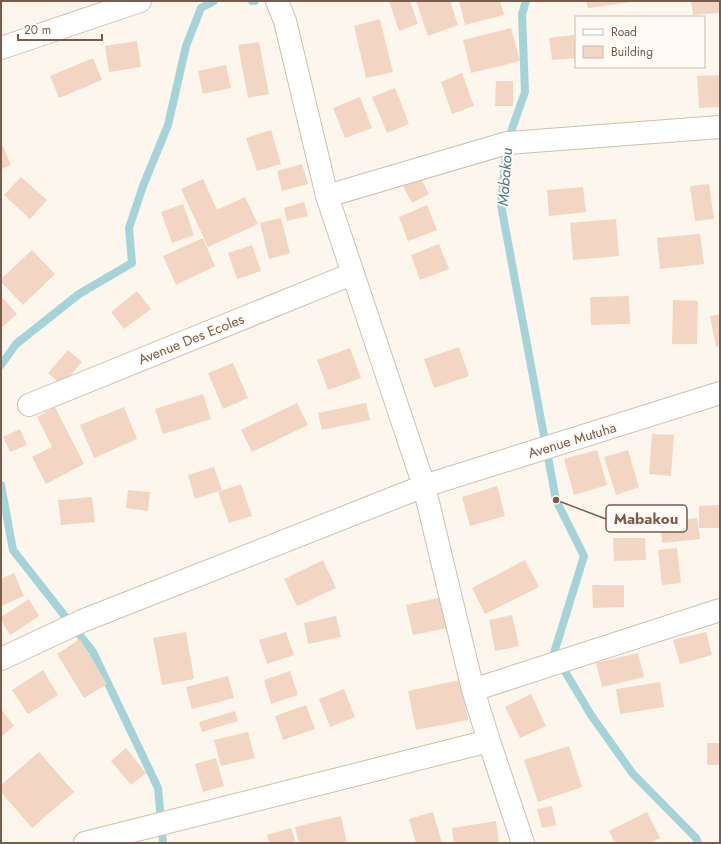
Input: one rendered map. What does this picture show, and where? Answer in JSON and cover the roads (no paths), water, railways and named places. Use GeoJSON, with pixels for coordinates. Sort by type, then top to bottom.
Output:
{"type":"FeatureCollection","features":[{"type":"Feature","properties":{"kind":"street"},"geometry":{"type":"LineString","coordinates":[[1,48],[140,1]]}},
{"type":"Feature","properties":{"kind":"street"},"geometry":{"type":"LineString","coordinates":[[277,1],[285,21],[327,196],[424,486],[473,690],[523,843]]}},
{"type":"Feature","properties":{"kind":"street"},"geometry":{"type":"LineString","coordinates":[[327,196],[507,143],[720,127]]}},
{"type":"Feature","properties":{"kind":"street","name":"Avenue Des Ecoles"},"geometry":{"type":"LineString","coordinates":[[29,405],[352,274]]}},
{"type":"Feature","properties":{"kind":"street","name":"Avenue Mutuha"},"geometry":{"type":"LineString","coordinates":[[1,659],[82,621],[424,486],[720,393]]}},
{"type":"Feature","properties":{"kind":"street"},"geometry":{"type":"LineString","coordinates":[[473,690],[720,610]]}},
{"type":"Feature","properties":{"kind":"street"},"geometry":{"type":"LineString","coordinates":[[85,843],[489,741]]}},
{"type":"Feature","properties":{"kind":"waterway"},"geometry":{"type":"LineString","coordinates":[[1,365],[16,344],[79,294],[132,263],[129,228],[143,186],[168,125],[186,46],[201,8],[214,1]]}},
{"type":"Feature","properties":{"kind":"waterway","name":"Mabakou"},"geometry":{"type":"LineString","coordinates":[[526,1],[522,14],[525,92],[507,143],[501,205],[556,500],[584,556],[554,653],[591,715],[633,774],[696,838],[698,843]]}},
{"type":"Feature","properties":{"kind":"waterway"},"geometry":{"type":"LineString","coordinates":[[1,485],[13,550],[93,652],[158,788],[163,843]]}},
{"type":"Feature","properties":{"kind":"place","name":"Mabakou"},"geometry":{"type":"Point","coordinates":[556,500]}}]}
